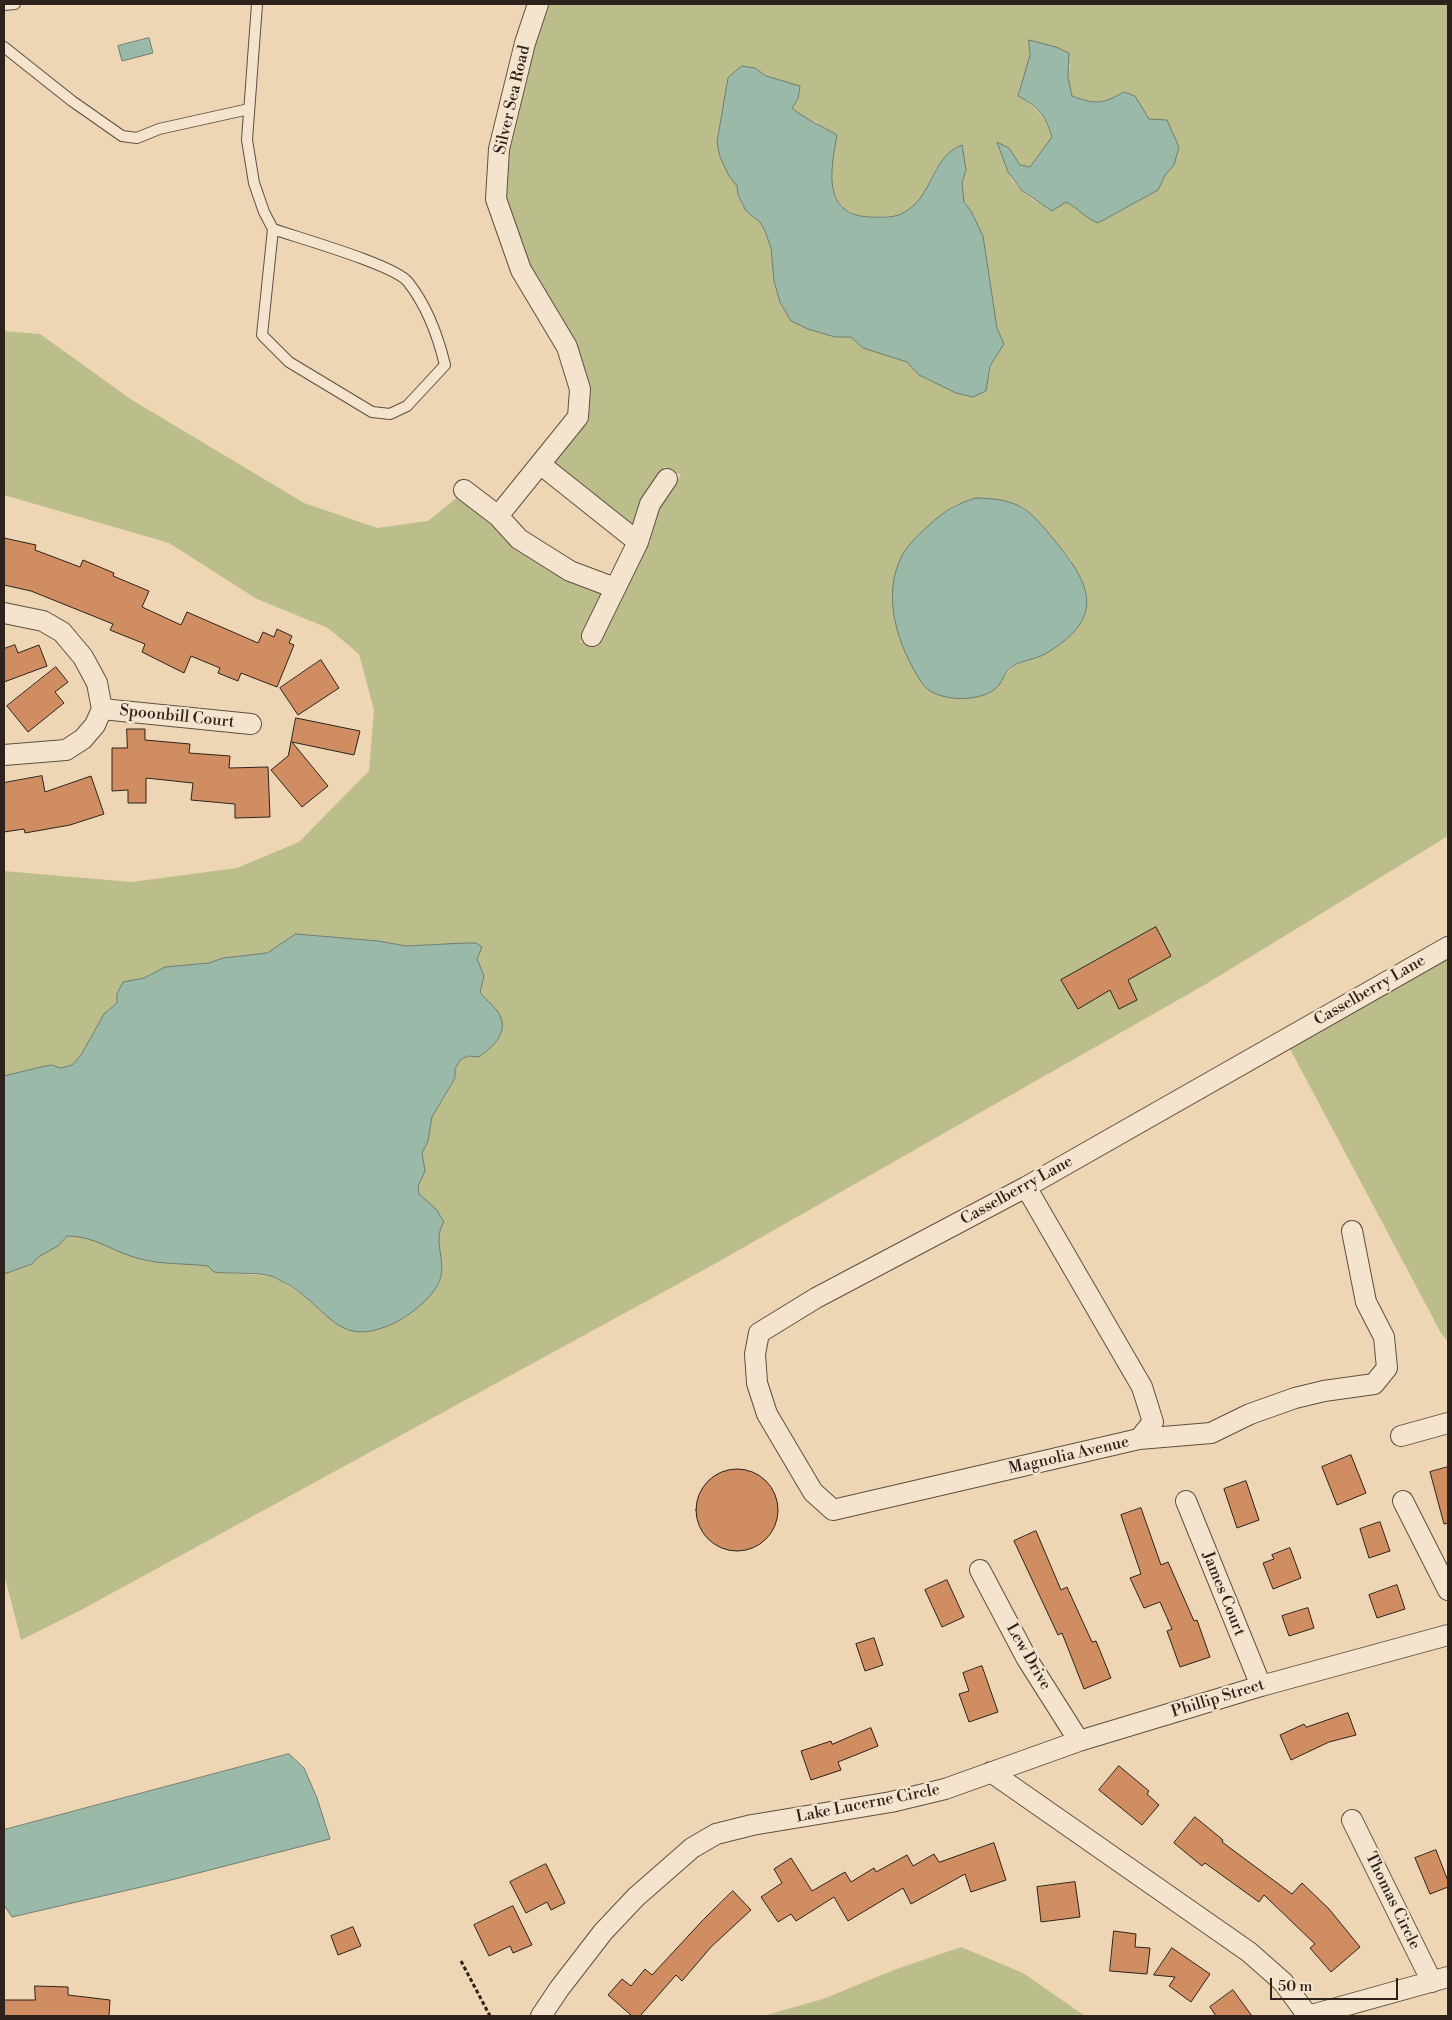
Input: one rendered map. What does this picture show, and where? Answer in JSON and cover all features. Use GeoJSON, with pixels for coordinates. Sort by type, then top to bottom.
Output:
{"type":"FeatureCollection","features":[{"type":"Feature","properties":{"kind":"street","name":"Silver Sea Road"},"geometry":{"type":"LineString","coordinates":[[498,516],[578,417],[580,389],[568,347],[521,270],[496,199],[499,150],[525,44],[538,4]]}},
{"type":"Feature","properties":{"kind":"street"},"geometry":{"type":"LineString","coordinates":[[540,464],[638,542]]}},
{"type":"Feature","properties":{"kind":"street"},"geometry":{"type":"LineString","coordinates":[[592,636],[638,542],[650,504],[667,479]]}},
{"type":"Feature","properties":{"kind":"street"},"geometry":{"type":"LineString","coordinates":[[464,490],[498,516],[519,539],[570,571],[614,588]]}},
{"type":"Feature","properties":{"kind":"street"},"geometry":{"type":"LineString","coordinates":[[4,613],[43,621],[62,632],[83,657],[97,683],[102,709],[94,725],[83,739],[66,750],[4,755]]}},
{"type":"Feature","properties":{"kind":"street","name":"Spoonbill Court"},"geometry":{"type":"LineString","coordinates":[[102,709],[251,724]]}},
{"type":"Feature","properties":{"kind":"street","name":"Casselberry Lane"},"geometry":{"type":"LineString","coordinates":[[833,1510],[813,1492],[767,1414],[757,1384],[755,1354],[759,1333],[816,1298],[1026,1187],[1448,947]]}},
{"type":"Feature","properties":{"kind":"street","name":"Magnolia Avenue"},"geometry":{"type":"LineString","coordinates":[[833,1510],[1139,1440],[1153,1422],[1142,1387],[1026,1187]]}},
{"type":"Feature","properties":{"kind":"street"},"geometry":{"type":"LineString","coordinates":[[1139,1440],[1210,1433],[1250,1414],[1295,1398],[1324,1391],[1374,1384],[1387,1368],[1384,1337],[1366,1302],[1352,1231]]}},
{"type":"Feature","properties":{"kind":"street"},"geometry":{"type":"LineString","coordinates":[[1401,1436],[1448,1423]]}},
{"type":"Feature","properties":{"kind":"street","name":"James Court"},"geometry":{"type":"LineString","coordinates":[[1186,1501],[1261,1686]]}},
{"type":"Feature","properties":{"kind":"street"},"geometry":{"type":"LineString","coordinates":[[1403,1501],[1448,1590]]}},
{"type":"Feature","properties":{"kind":"street","name":"Lew Drive"},"geometry":{"type":"LineString","coordinates":[[980,1570],[1028,1659],[1080,1741]]}},
{"type":"Feature","properties":{"kind":"street","name":"Phillip Street"},"geometry":{"type":"LineString","coordinates":[[991,1772],[1080,1741],[1261,1686],[1448,1635]]}},
{"type":"Feature","properties":{"kind":"street"},"geometry":{"type":"LineString","coordinates":[[991,1772],[1249,1952],[1283,1982],[1308,2016],[1440,1980]]}},
{"type":"Feature","properties":{"kind":"street","name":"Lake Lucerne Circle"},"geometry":{"type":"LineString","coordinates":[[541,2016],[559,1989],[603,1932],[665,1870],[700,1843],[716,1834],[752,1825],[891,1802],[945,1789],[991,1772]]}},
{"type":"Feature","properties":{"kind":"street","name":"Thomas Circle"},"geometry":{"type":"LineString","coordinates":[[1352,1820],[1440,1980]]}},
{"type":"Feature","properties":{"kind":"lane"},"geometry":{"type":"LineString","coordinates":[[4,5],[14,4]]}},
{"type":"Feature","properties":{"kind":"lane"},"geometry":{"type":"LineString","coordinates":[[257,4],[247,140],[254,182],[273,229],[262,335],[289,362],[372,412],[390,414],[407,406],[445,365],[438,333],[408,280],[381,266],[273,229]]}},
{"type":"Feature","properties":{"kind":"lane"},"geometry":{"type":"LineString","coordinates":[[4,47],[72,101],[122,136],[137,138],[159,129],[249,109]]}},
{"type":"Feature","properties":{"kind":"path"},"geometry":{"type":"LineString","coordinates":[[461,1961],[490,2016]]}},
{"type":"Feature","properties":{"kind":"green space"},"geometry":{"type":"Polygon","coordinates":[[[548,4],[1448,4],[1448,836],[1206,984],[709,1267],[81,1610],[21,1640],[4,1574],[4,1274],[32,1264],[38,1257],[58,1246],[67,1236],[89,1238],[138,1258],[208,1266],[214,1272],[271,1276],[303,1295],[327,1316],[406,1317],[424,1301],[439,1283],[442,1268],[439,1237],[440,1229],[444,1222],[436,1209],[419,1194],[418,1186],[425,1171],[422,1153],[428,1141],[432,1117],[455,1079],[455,1069],[460,1060],[468,1056],[479,1057],[495,1043],[493,1007],[480,992],[484,976],[477,959],[476,943],[406,946],[378,941],[297,934],[267,953],[223,958],[209,963],[165,967],[144,978],[135,979],[117,994],[117,1003],[104,1014],[81,1055],[72,1065],[61,1068],[51,1065],[4,1076],[4,871],[132,882],[237,868],[299,842],[369,771],[374,710],[359,654],[328,628],[257,599],[169,543],[4,495],[4,331],[40,334],[132,400],[304,503],[377,528],[428,521],[458,497],[485,519],[602,593],[580,642],[597,647],[646,546],[651,541],[649,538],[659,507],[681,475],[664,467],[642,500],[633,526],[553,462],[588,417],[590,386],[576,342],[530,266],[506,197],[509,150],[535,45],[548,4]],[[1029,41],[1030,55],[1018,96],[1040,113],[1052,137],[1030,167],[1020,165],[1009,148],[1007,170],[1015,184],[1025,194],[1050,208],[1066,202],[1098,223],[1158,190],[1165,175],[1174,165],[1135,96],[1124,92],[1104,101],[1093,102],[1072,96],[1068,77],[1070,64],[1029,41]],[[755,68],[728,79],[717,142],[720,157],[729,176],[737,186],[738,195],[746,211],[760,222],[765,231],[771,248],[774,281],[780,302],[791,321],[808,329],[835,337],[851,337],[863,348],[907,362],[919,375],[956,393],[989,376],[990,366],[1004,344],[997,328],[983,236],[971,211],[964,202],[962,183],[966,170],[956,147],[936,168],[925,194],[915,206],[899,216],[861,217],[842,208],[831,189],[832,165],[817,122],[802,117],[792,107],[798,99],[755,68]],[[976,498],[954,505],[941,515],[894,576],[896,625],[950,698],[971,696],[984,692],[996,685],[1013,667],[1025,661],[1072,561],[1039,522],[1023,507],[976,498]]]}},
{"type":"Feature","properties":{"kind":"green space"},"geometry":{"type":"Polygon","coordinates":[[[1448,957],[1448,1342],[1441,1333],[1289,1047],[1448,957]]]}},
{"type":"Feature","properties":{"kind":"green space"},"geometry":{"type":"Polygon","coordinates":[[[961,1947],[1023,1973],[1085,2016],[763,2016],[823,1999],[894,1970],[961,1947]]]}},
{"type":"Feature","properties":{"kind":"shaded area"},"geometry":{"type":"Polygon","coordinates":[[[149,38],[153,53],[122,61],[118,46],[149,38]]]}},
{"type":"Feature","properties":{"kind":"shaded area"},"geometry":{"type":"Polygon","coordinates":[[[1029,40],[1056,47],[1069,53],[1068,77],[1072,96],[1087,101],[1099,102],[1124,92],[1135,96],[1149,119],[1167,120],[1179,147],[1174,165],[1165,175],[1158,190],[1098,223],[1066,202],[1052,211],[1021,190],[1008,172],[997,142],[1009,148],[1020,165],[1030,167],[1052,137],[1047,123],[1040,112],[1018,96],[1030,55],[1029,40]]]}},
{"type":"Feature","properties":{"kind":"shaded area"},"geometry":{"type":"Polygon","coordinates":[[[742,66],[755,68],[766,76],[800,86],[798,99],[792,108],[837,135],[833,162],[833,188],[837,200],[844,209],[855,215],[890,217],[901,214],[912,207],[920,199],[943,159],[951,151],[962,145],[966,170],[962,183],[964,202],[971,211],[983,236],[997,328],[1004,344],[990,366],[986,391],[973,397],[956,393],[919,375],[907,362],[863,348],[851,337],[835,337],[808,329],[791,321],[780,302],[774,281],[771,248],[765,231],[760,222],[746,211],[738,195],[737,186],[729,176],[720,157],[717,142],[728,78],[742,66]]]}},
{"type":"Feature","properties":{"kind":"shaded area"},"geometry":{"type":"Polygon","coordinates":[[[976,498],[1003,500],[1013,503],[1030,513],[1068,558],[1085,588],[1087,602],[1084,615],[1077,628],[1064,641],[1045,654],[1010,668],[995,689],[978,697],[946,697],[928,689],[913,669],[899,637],[893,603],[893,586],[896,570],[903,554],[914,539],[945,512],[961,503],[976,498]]]}},
{"type":"Feature","properties":{"kind":"shaded area"},"geometry":{"type":"Polygon","coordinates":[[[296,934],[378,941],[406,946],[476,943],[482,947],[477,959],[484,976],[480,992],[499,1014],[502,1030],[493,1045],[479,1057],[468,1056],[460,1060],[455,1069],[455,1078],[432,1117],[428,1141],[422,1153],[425,1171],[418,1186],[419,1194],[436,1209],[444,1222],[440,1229],[439,1237],[442,1269],[435,1290],[414,1311],[396,1322],[376,1330],[360,1332],[346,1329],[334,1322],[300,1293],[273,1277],[259,1274],[214,1272],[208,1266],[146,1260],[128,1255],[86,1238],[67,1236],[58,1246],[38,1257],[32,1264],[4,1274],[4,1076],[51,1065],[61,1068],[72,1065],[81,1055],[104,1014],[117,1003],[117,994],[123,982],[144,978],[165,967],[209,963],[223,958],[267,953],[296,934]]]}},
{"type":"Feature","properties":{"kind":"shaded area"},"geometry":{"type":"Polygon","coordinates":[[[289,1754],[304,1768],[317,1798],[330,1839],[167,1881],[12,1917],[4,1905],[4,1830],[289,1754]]]}},
{"type":"Feature","properties":{"kind":"building"},"geometry":{"type":"Polygon","coordinates":[[[4,538],[36,545],[35,550],[80,567],[83,560],[114,573],[113,576],[149,591],[142,607],[181,625],[187,612],[258,643],[263,632],[274,637],[277,629],[292,636],[289,643],[294,645],[277,687],[241,673],[238,681],[218,673],[220,668],[191,656],[184,673],[142,652],[145,644],[110,630],[113,624],[31,591],[4,585],[4,538]]]}},
{"type":"Feature","properties":{"kind":"building"},"geometry":{"type":"Polygon","coordinates":[[[15,645],[18,653],[39,645],[47,666],[4,682],[4,649],[15,645]]]}},
{"type":"Feature","properties":{"kind":"building"},"geometry":{"type":"Polygon","coordinates":[[[321,660],[339,688],[298,715],[280,688],[321,660]]]}},
{"type":"Feature","properties":{"kind":"building"},"geometry":{"type":"Polygon","coordinates":[[[56,667],[68,682],[55,692],[64,703],[28,732],[7,706],[56,667]]]}},
{"type":"Feature","properties":{"kind":"building"},"geometry":{"type":"Polygon","coordinates":[[[296,718],[360,731],[354,755],[292,742],[328,786],[302,807],[271,770],[288,756],[296,718]]]}},
{"type":"Feature","properties":{"kind":"building"},"geometry":{"type":"Polygon","coordinates":[[[127,729],[145,729],[145,740],[190,744],[189,753],[230,756],[229,768],[268,767],[270,817],[235,818],[235,804],[191,800],[193,783],[146,778],[146,803],[128,803],[128,790],[112,791],[112,748],[127,748],[127,729]]]}},
{"type":"Feature","properties":{"kind":"building"},"geometry":{"type":"Polygon","coordinates":[[[42,776],[45,792],[91,776],[104,814],[70,825],[25,833],[24,829],[4,832],[4,783],[42,776]]]}},
{"type":"Feature","properties":{"kind":"building"},"geometry":{"type":"Polygon","coordinates":[[[1156,927],[1171,956],[1128,980],[1137,1000],[1119,1009],[1110,990],[1078,1009],[1061,980],[1156,927]]]}},
{"type":"Feature","properties":{"kind":"building"},"geometry":{"type":"Polygon","coordinates":[[[1351,1455],[1366,1493],[1337,1505],[1322,1467],[1351,1455]]]}},
{"type":"Feature","properties":{"kind":"building"},"geometry":{"type":"Polygon","coordinates":[[[1448,1467],[1448,1523],[1444,1524],[1430,1472],[1448,1467]]]}},
{"type":"Feature","properties":{"kind":"building"},"geometry":{"type":"Polygon","coordinates":[[[737,1469],[753,1472],[766,1481],[775,1494],[778,1510],[775,1526],[766,1539],[753,1548],[737,1551],[721,1548],[708,1539],[699,1526],[696,1510],[699,1494],[708,1481],[721,1472],[737,1469]]]}},
{"type":"Feature","properties":{"kind":"building"},"geometry":{"type":"Polygon","coordinates":[[[1246,1481],[1259,1520],[1237,1528],[1224,1489],[1246,1481]]]}},
{"type":"Feature","properties":{"kind":"building"},"geometry":{"type":"Polygon","coordinates":[[[1141,1508],[1161,1565],[1168,1562],[1194,1621],[1197,1620],[1210,1657],[1180,1667],[1167,1631],[1172,1629],[1160,1602],[1144,1608],[1130,1578],[1141,1574],[1121,1515],[1141,1508]]]}},
{"type":"Feature","properties":{"kind":"building"},"geometry":{"type":"Polygon","coordinates":[[[1380,1522],[1390,1551],[1369,1558],[1360,1529],[1380,1522]]]}},
{"type":"Feature","properties":{"kind":"building"},"geometry":{"type":"Polygon","coordinates":[[[1036,1531],[1061,1590],[1067,1587],[1092,1642],[1096,1641],[1111,1678],[1084,1689],[1062,1633],[1058,1635],[1014,1541],[1036,1531]]]}},
{"type":"Feature","properties":{"kind":"building"},"geometry":{"type":"Polygon","coordinates":[[[1290,1548],[1301,1578],[1273,1589],[1263,1563],[1274,1559],[1272,1555],[1290,1548]]]}},
{"type":"Feature","properties":{"kind":"building"},"geometry":{"type":"Polygon","coordinates":[[[947,1580],[964,1617],[942,1627],[925,1590],[947,1580]]]}},
{"type":"Feature","properties":{"kind":"building"},"geometry":{"type":"Polygon","coordinates":[[[1397,1585],[1405,1609],[1377,1618],[1369,1595],[1397,1585]]]}},
{"type":"Feature","properties":{"kind":"building"},"geometry":{"type":"Polygon","coordinates":[[[1308,1608],[1314,1628],[1289,1636],[1282,1616],[1308,1608]]]}},
{"type":"Feature","properties":{"kind":"building"},"geometry":{"type":"Polygon","coordinates":[[[874,1638],[883,1665],[865,1671],[856,1644],[874,1638]]]}},
{"type":"Feature","properties":{"kind":"building"},"geometry":{"type":"Polygon","coordinates":[[[982,1666],[998,1712],[969,1722],[959,1694],[969,1691],[963,1673],[982,1666]]]}},
{"type":"Feature","properties":{"kind":"building"},"geometry":{"type":"Polygon","coordinates":[[[1348,1713],[1356,1735],[1329,1742],[1291,1760],[1280,1735],[1304,1724],[1306,1727],[1348,1713]]]}},
{"type":"Feature","properties":{"kind":"building"},"geometry":{"type":"Polygon","coordinates":[[[871,1728],[878,1746],[838,1762],[841,1770],[811,1780],[801,1751],[831,1741],[832,1744],[871,1728]]]}},
{"type":"Feature","properties":{"kind":"building"},"geometry":{"type":"Polygon","coordinates":[[[1119,1766],[1149,1791],[1147,1794],[1159,1805],[1142,1825],[1099,1790],[1119,1766]]]}},
{"type":"Feature","properties":{"kind":"building"},"geometry":{"type":"Polygon","coordinates":[[[1195,1817],[1223,1840],[1222,1842],[1292,1894],[1302,1883],[1329,1909],[1360,1947],[1331,1972],[1310,1948],[1315,1944],[1264,1895],[1259,1902],[1205,1863],[1202,1866],[1174,1843],[1195,1817]]]}},
{"type":"Feature","properties":{"kind":"building"},"geometry":{"type":"Polygon","coordinates":[[[994,1843],[1006,1880],[971,1892],[965,1874],[911,1904],[903,1888],[848,1921],[834,1897],[796,1921],[791,1914],[778,1922],[761,1897],[782,1883],[774,1869],[791,1858],[812,1891],[845,1872],[851,1882],[874,1868],[876,1872],[907,1855],[913,1866],[934,1854],[939,1862],[994,1843]]]}},
{"type":"Feature","properties":{"kind":"building"},"geometry":{"type":"Polygon","coordinates":[[[1436,1850],[1448,1881],[1448,1887],[1430,1894],[1415,1858],[1436,1850]]]}},
{"type":"Feature","properties":{"kind":"building"},"geometry":{"type":"Polygon","coordinates":[[[546,1864],[565,1903],[551,1910],[547,1902],[526,1913],[510,1882],[546,1864]]]}},
{"type":"Feature","properties":{"kind":"building"},"geometry":{"type":"Polygon","coordinates":[[[1075,1882],[1080,1917],[1041,1922],[1037,1887],[1075,1882]]]}},
{"type":"Feature","properties":{"kind":"building"},"geometry":{"type":"Polygon","coordinates":[[[733,1891],[751,1910],[711,1947],[682,1981],[676,1975],[640,2016],[632,2016],[608,1995],[622,1979],[631,1986],[645,1969],[652,1975],[733,1891]]]}},
{"type":"Feature","properties":{"kind":"building"},"geometry":{"type":"Polygon","coordinates":[[[513,1906],[532,1945],[513,1953],[510,1946],[489,1956],[474,1925],[513,1906]]]}},
{"type":"Feature","properties":{"kind":"building"},"geometry":{"type":"Polygon","coordinates":[[[353,1927],[361,1946],[338,1955],[331,1936],[353,1927]]]}},
{"type":"Feature","properties":{"kind":"building"},"geometry":{"type":"Polygon","coordinates":[[[1114,1931],[1136,1934],[1135,1947],[1150,1948],[1147,1974],[1110,1971],[1114,1931]]]}},
{"type":"Feature","properties":{"kind":"building"},"geometry":{"type":"Polygon","coordinates":[[[1172,1948],[1210,1974],[1191,2002],[1169,1986],[1175,1977],[1154,1975],[1172,1948]]]}},
{"type":"Feature","properties":{"kind":"building"},"geometry":{"type":"Polygon","coordinates":[[[35,1986],[68,1987],[68,1995],[110,2000],[109,2016],[4,2016],[4,2000],[35,2000],[35,1986]]]}},
{"type":"Feature","properties":{"kind":"building"},"geometry":{"type":"Polygon","coordinates":[[[1233,1990],[1252,2016],[1216,2016],[1210,2007],[1233,1990]]]}}]}
